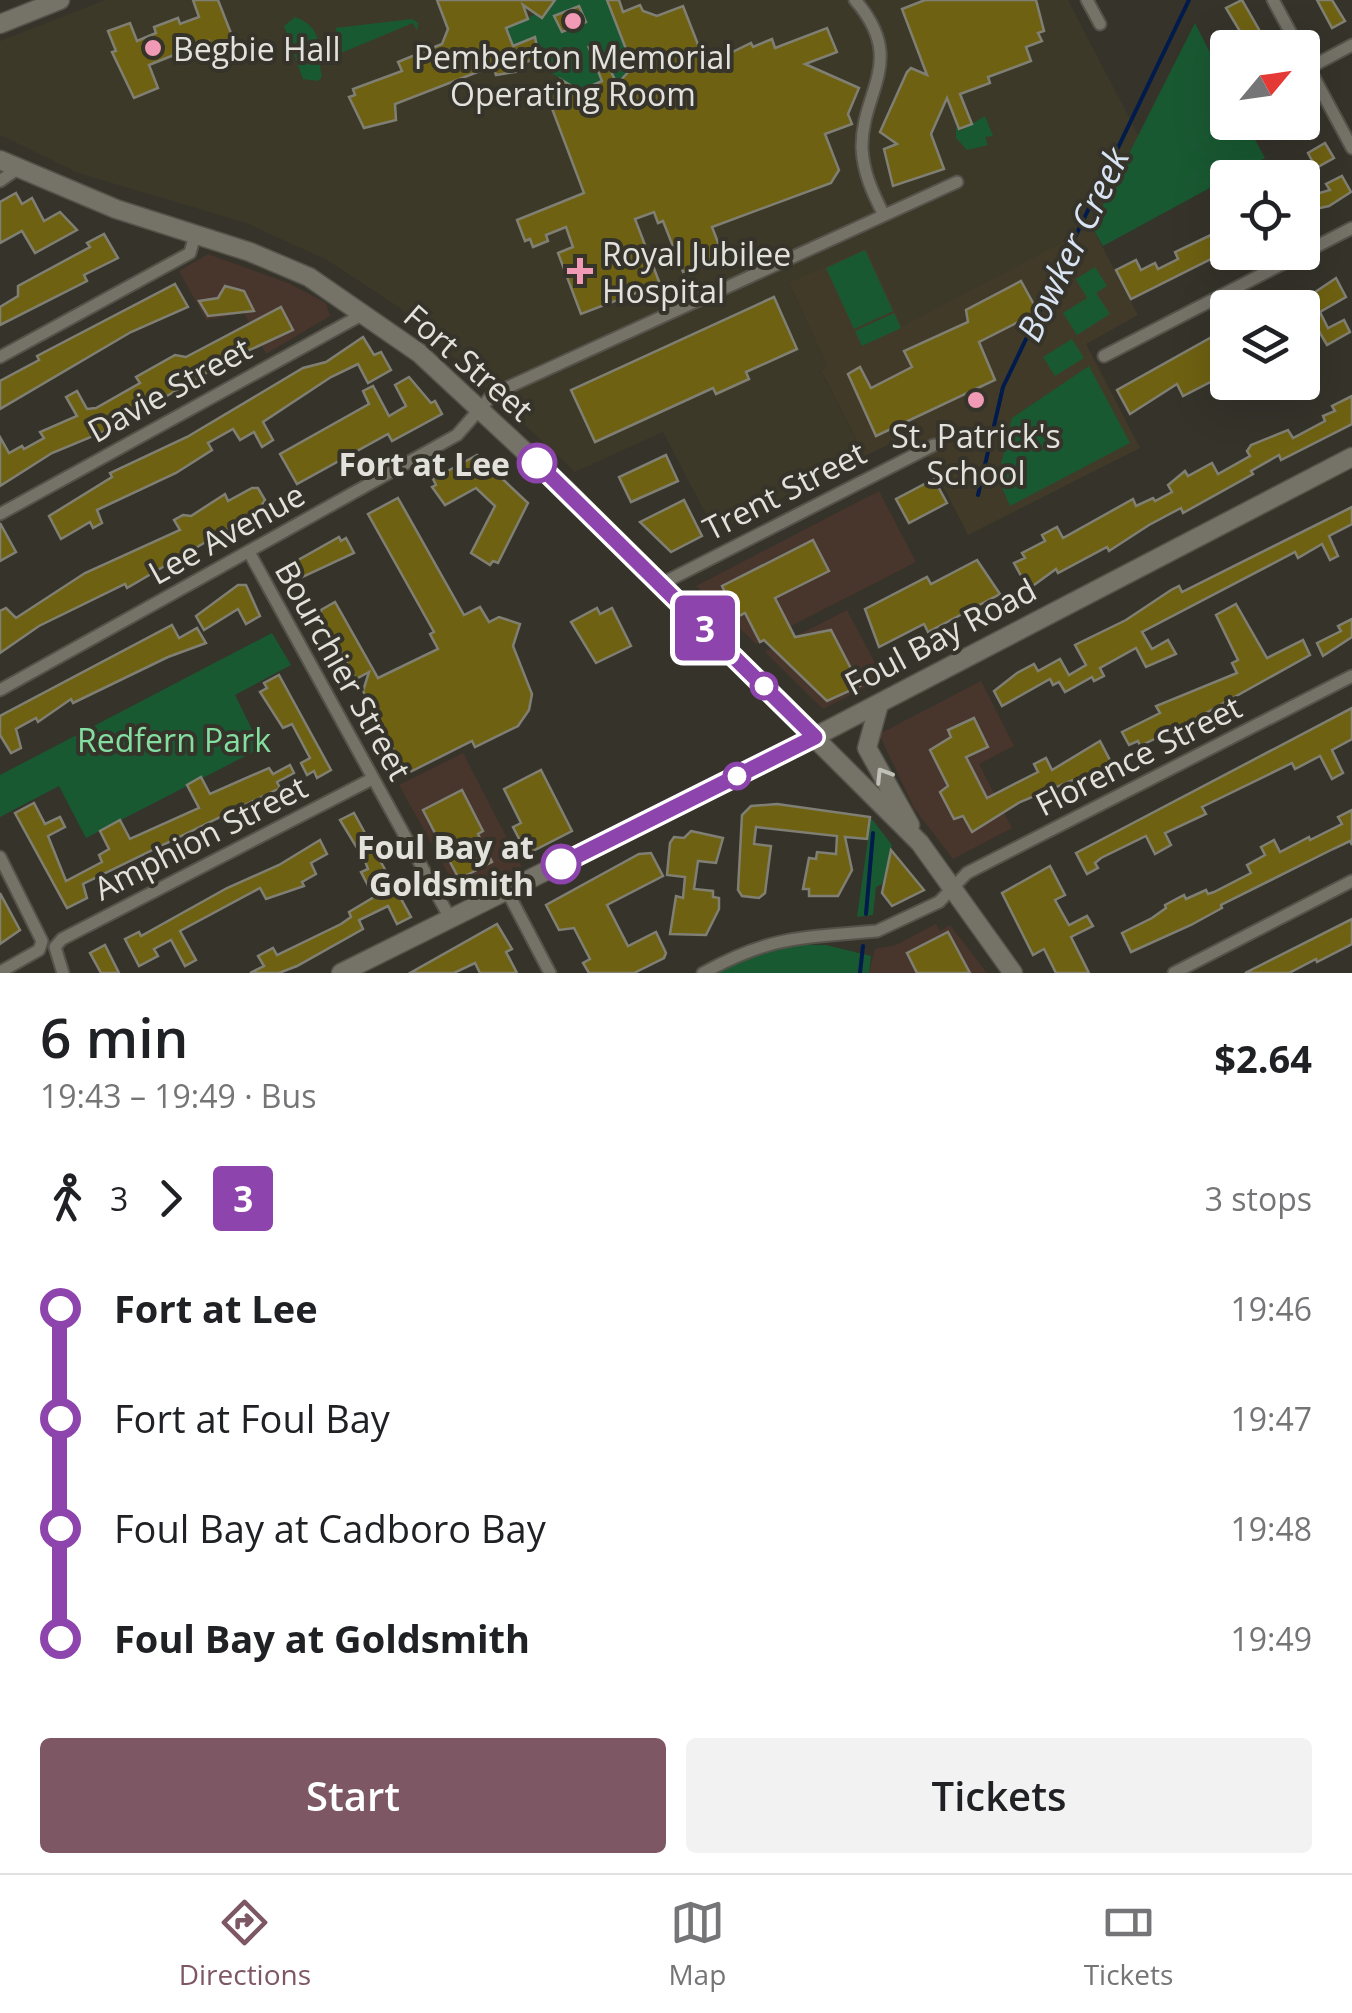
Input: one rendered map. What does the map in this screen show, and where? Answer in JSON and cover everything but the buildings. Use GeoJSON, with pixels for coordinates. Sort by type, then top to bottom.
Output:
{"type":"FeatureCollection","features":[{"type":"Feature","properties":{"kind":"main road"},"geometry":{"type":"LineString","coordinates":[[0,24],[60,0]]}},
{"type":"Feature","properties":{"kind":"main road","name":"Fort Street"},"geometry":{"type":"LineString","coordinates":[[8,164],[280,264],[365,313],[419,353],[920,843]]}},
{"type":"Feature","properties":{"kind":"main road","name":"Foul Bay Road"},"geometry":{"type":"LineString","coordinates":[[341,973],[375,963],[450,918],[815,737],[1029,621],[1352,457]]}},
{"type":"Feature","properties":{"kind":"main road"},"geometry":{"type":"LineString","coordinates":[[879,704],[867,748],[920,843],[1013,973]]}},
{"type":"Feature","properties":{"kind":"street"},"geometry":{"type":"LineString","coordinates":[[855,0],[869,20],[879,50],[879,80],[862,148],[869,184],[884,215]]}},
{"type":"Feature","properties":{"kind":"street"},"geometry":{"type":"LineString","coordinates":[[1087,0],[1100,24]]}},
{"type":"Feature","properties":{"kind":"street"},"geometry":{"type":"LineString","coordinates":[[1273,0],[1289,30]]}},
{"type":"Feature","properties":{"kind":"street"},"geometry":{"type":"LineString","coordinates":[[1320,63],[1352,45]]}},
{"type":"Feature","properties":{"kind":"street"},"geometry":{"type":"LineString","coordinates":[[1320,87],[1352,148]]}},
{"type":"Feature","properties":{"kind":"street"},"geometry":{"type":"LineString","coordinates":[[0,181],[8,164]]}},
{"type":"Feature","properties":{"kind":"street","name":"Lee Avenue"},"geometry":{"type":"LineString","coordinates":[[0,690],[457,435],[494,394],[957,182]]}},
{"type":"Feature","properties":{"kind":"street"},"geometry":{"type":"LineString","coordinates":[[1104,356],[1352,228]]}},
{"type":"Feature","properties":{"kind":"street"},"geometry":{"type":"LineString","coordinates":[[0,357],[190,253],[195,235]]}},
{"type":"Feature","properties":{"kind":"street","name":"Davie Street"},"geometry":{"type":"LineString","coordinates":[[0,514],[365,313]]}},
{"type":"Feature","properties":{"kind":"street","name":"Trent Street"},"geometry":{"type":"LineString","coordinates":[[659,586],[934,445]]}},
{"type":"Feature","properties":{"kind":"street","name":"Bourchier Street"},"geometry":{"type":"LineString","coordinates":[[249,552],[450,918]]}},
{"type":"Feature","properties":{"kind":"street","name":"Florence Street"},"geometry":{"type":"LineString","coordinates":[[703,973],[776,940],[877,931],[939,902],[968,873],[1352,676]]}},
{"type":"Feature","properties":{"kind":"street","name":"Amphion Street"},"geometry":{"type":"LineString","coordinates":[[63,973],[55,948],[62,939],[372,779]]}},
{"type":"Feature","properties":{"kind":"street"},"geometry":{"type":"LineString","coordinates":[[0,857],[42,941],[40,950],[0,972]]}},
{"type":"Feature","properties":{"kind":"street"},"geometry":{"type":"LineString","coordinates":[[1174,973],[1352,881]]}},
{"type":"Feature","properties":{"kind":"street"},"geometry":{"type":"LineString","coordinates":[[507,891],[550,973]]}},
{"type":"Feature","properties":{"kind":"shaded area","name":"Royal Jubilee Hospital"},"geometry":{"type":"Polygon","coordinates":[[[105,0],[1068,0],[1166,189],[901,327],[789,284],[829,368],[821,372],[865,456],[715,532],[663,432],[575,472],[400,308],[327,260],[246,223],[78,173],[0,135],[0,41],[105,0]]]}},
{"type":"Feature","properties":{"kind":"shaded area","name":"St. Patrick's School"},"geometry":{"type":"Polygon","coordinates":[[[1092,227],[1138,315],[1086,344],[1140,448],[968,535],[915,431],[865,456],[821,371],[828,367],[789,283],[866,248],[902,326],[1092,227]]]}},
{"type":"Feature","properties":{"kind":"shaded area"},"geometry":{"type":"Polygon","coordinates":[[[208,254],[288,283],[326,303],[330,316],[266,354],[244,313],[206,320],[179,271],[208,254]]]}},
{"type":"Feature","properties":{"kind":"shaded area"},"geometry":{"type":"Polygon","coordinates":[[[879,491],[916,562],[756,644],[696,586],[879,491]]]}},
{"type":"Feature","properties":{"kind":"shaded area"},"geometry":{"type":"Polygon","coordinates":[[[847,610],[883,678],[823,709],[765,652],[847,610]]]}},
{"type":"Feature","properties":{"kind":"shaded area"},"geometry":{"type":"Polygon","coordinates":[[[981,681],[1014,746],[979,764],[1012,828],[953,859],[914,808],[879,734],[981,681]]]}},
{"type":"Feature","properties":{"kind":"shaded area"},"geometry":{"type":"Polygon","coordinates":[[[463,753],[522,867],[461,897],[399,785],[463,753]]]}},
{"type":"Feature","properties":{"kind":"shaded area"},"geometry":{"type":"Polygon","coordinates":[[[936,924],[940,931],[950,925],[987,973],[869,973],[875,949],[896,945],[936,924]]]}},
{"type":"Feature","properties":{"kind":"green space"},"geometry":{"type":"Polygon","coordinates":[[[555,0],[607,0],[633,68],[608,95],[616,81],[603,55],[599,53],[595,65],[602,81],[590,86],[594,100],[531,60],[539,56],[535,37],[513,46],[506,28],[536,14],[544,18],[555,0]]]}},
{"type":"Feature","properties":{"kind":"green space"},"geometry":{"type":"Polygon","coordinates":[[[295,17],[316,34],[322,77],[318,81],[303,79],[284,26],[295,17]]]}},
{"type":"Feature","properties":{"kind":"green space"},"geometry":{"type":"Polygon","coordinates":[[[412,19],[418,23],[417,31],[413,23],[329,58],[331,44],[341,39],[335,28],[412,19]]]}},
{"type":"Feature","properties":{"kind":"green space"},"geometry":{"type":"Polygon","coordinates":[[[1195,23],[1210,53],[1210,140],[1255,140],[1265,158],[1210,160],[1210,188],[1103,246],[1092,227],[1195,23]]]}},
{"type":"Feature","properties":{"kind":"green space"},"geometry":{"type":"Polygon","coordinates":[[[985,116],[993,136],[985,137],[988,145],[967,150],[956,138],[956,127],[960,131],[985,116]]]}},
{"type":"Feature","properties":{"kind":"green space"},"geometry":{"type":"Polygon","coordinates":[[[865,250],[893,311],[854,329],[826,268],[865,250]]]}},
{"type":"Feature","properties":{"kind":"green space"},"geometry":{"type":"Polygon","coordinates":[[[1095,267],[1107,286],[1096,293],[1110,314],[1077,335],[1063,313],[1087,298],[1076,279],[1095,267]]]}},
{"type":"Feature","properties":{"kind":"green space"},"geometry":{"type":"Polygon","coordinates":[[[894,313],[901,328],[862,346],[855,331],[894,313]]]}},
{"type":"Feature","properties":{"kind":"green space"},"geometry":{"type":"Polygon","coordinates":[[[1072,339],[1084,358],[1055,376],[1043,357],[1072,339]]]}},
{"type":"Feature","properties":{"kind":"green space"},"geometry":{"type":"Polygon","coordinates":[[[1089,366],[1130,443],[1010,506],[998,478],[1012,418],[1089,366]]]}},
{"type":"Feature","properties":{"kind":"green space","name":"Redfern Park"},"geometry":{"type":"Polygon","coordinates":[[[272,633],[291,665],[235,695],[261,748],[86,838],[59,786],[0,817],[0,775],[272,633]]]}},
{"type":"Feature","properties":{"kind":"green space"},"geometry":{"type":"Polygon","coordinates":[[[871,818],[892,845],[882,884],[876,887],[873,915],[857,917],[871,818]]]}},
{"type":"Feature","properties":{"kind":"green space"},"geometry":{"type":"Polygon","coordinates":[[[795,945],[826,945],[871,956],[869,973],[703,973],[748,949],[753,956],[795,945]]]}},
{"type":"Feature","properties":{"kind":"waterway","name":"Bowker Creek"},"geometry":{"type":"LineString","coordinates":[[978,495],[1003,387],[1189,0]]}},
{"type":"Feature","properties":{"kind":"waterway","name":"Bowker Creek"},"geometry":{"type":"LineString","coordinates":[[866,914],[873,833]]}},
{"type":"Feature","properties":{"kind":"waterway","name":"Bowker Creek"},"geometry":{"type":"LineString","coordinates":[[860,973],[863,946]]}},
{"type":"Feature","properties":{"kind":"bus line","name":"3"},"geometry":{"type":"LineString","coordinates":[[537,463],[815,737],[561,864]]}},
{"type":"Feature","properties":{"kind":"place","name":"Pemberton Memorial Operating Room"},"geometry":{"type":"Point","coordinates":[573,21]}},
{"type":"Feature","properties":{"kind":"place","name":"Begbie Hall"},"geometry":{"type":"Point","coordinates":[153,48]}},
{"type":"Feature","properties":{"kind":"place","name":"Royal Jubilee Hospital"},"geometry":{"type":"Point","coordinates":[580,271]}},
{"type":"Feature","properties":{"kind":"place","name":"St. Patrick's School"},"geometry":{"type":"Point","coordinates":[976,400]}},
{"type":"Feature","properties":{"kind":"place","name":"Fort at Lee"},"geometry":{"type":"Point","coordinates":[537,463]}},
{"type":"Feature","properties":{"kind":"place","name":"Foul Bay at Goldsmith"},"geometry":{"type":"Point","coordinates":[561,864]}}]}
